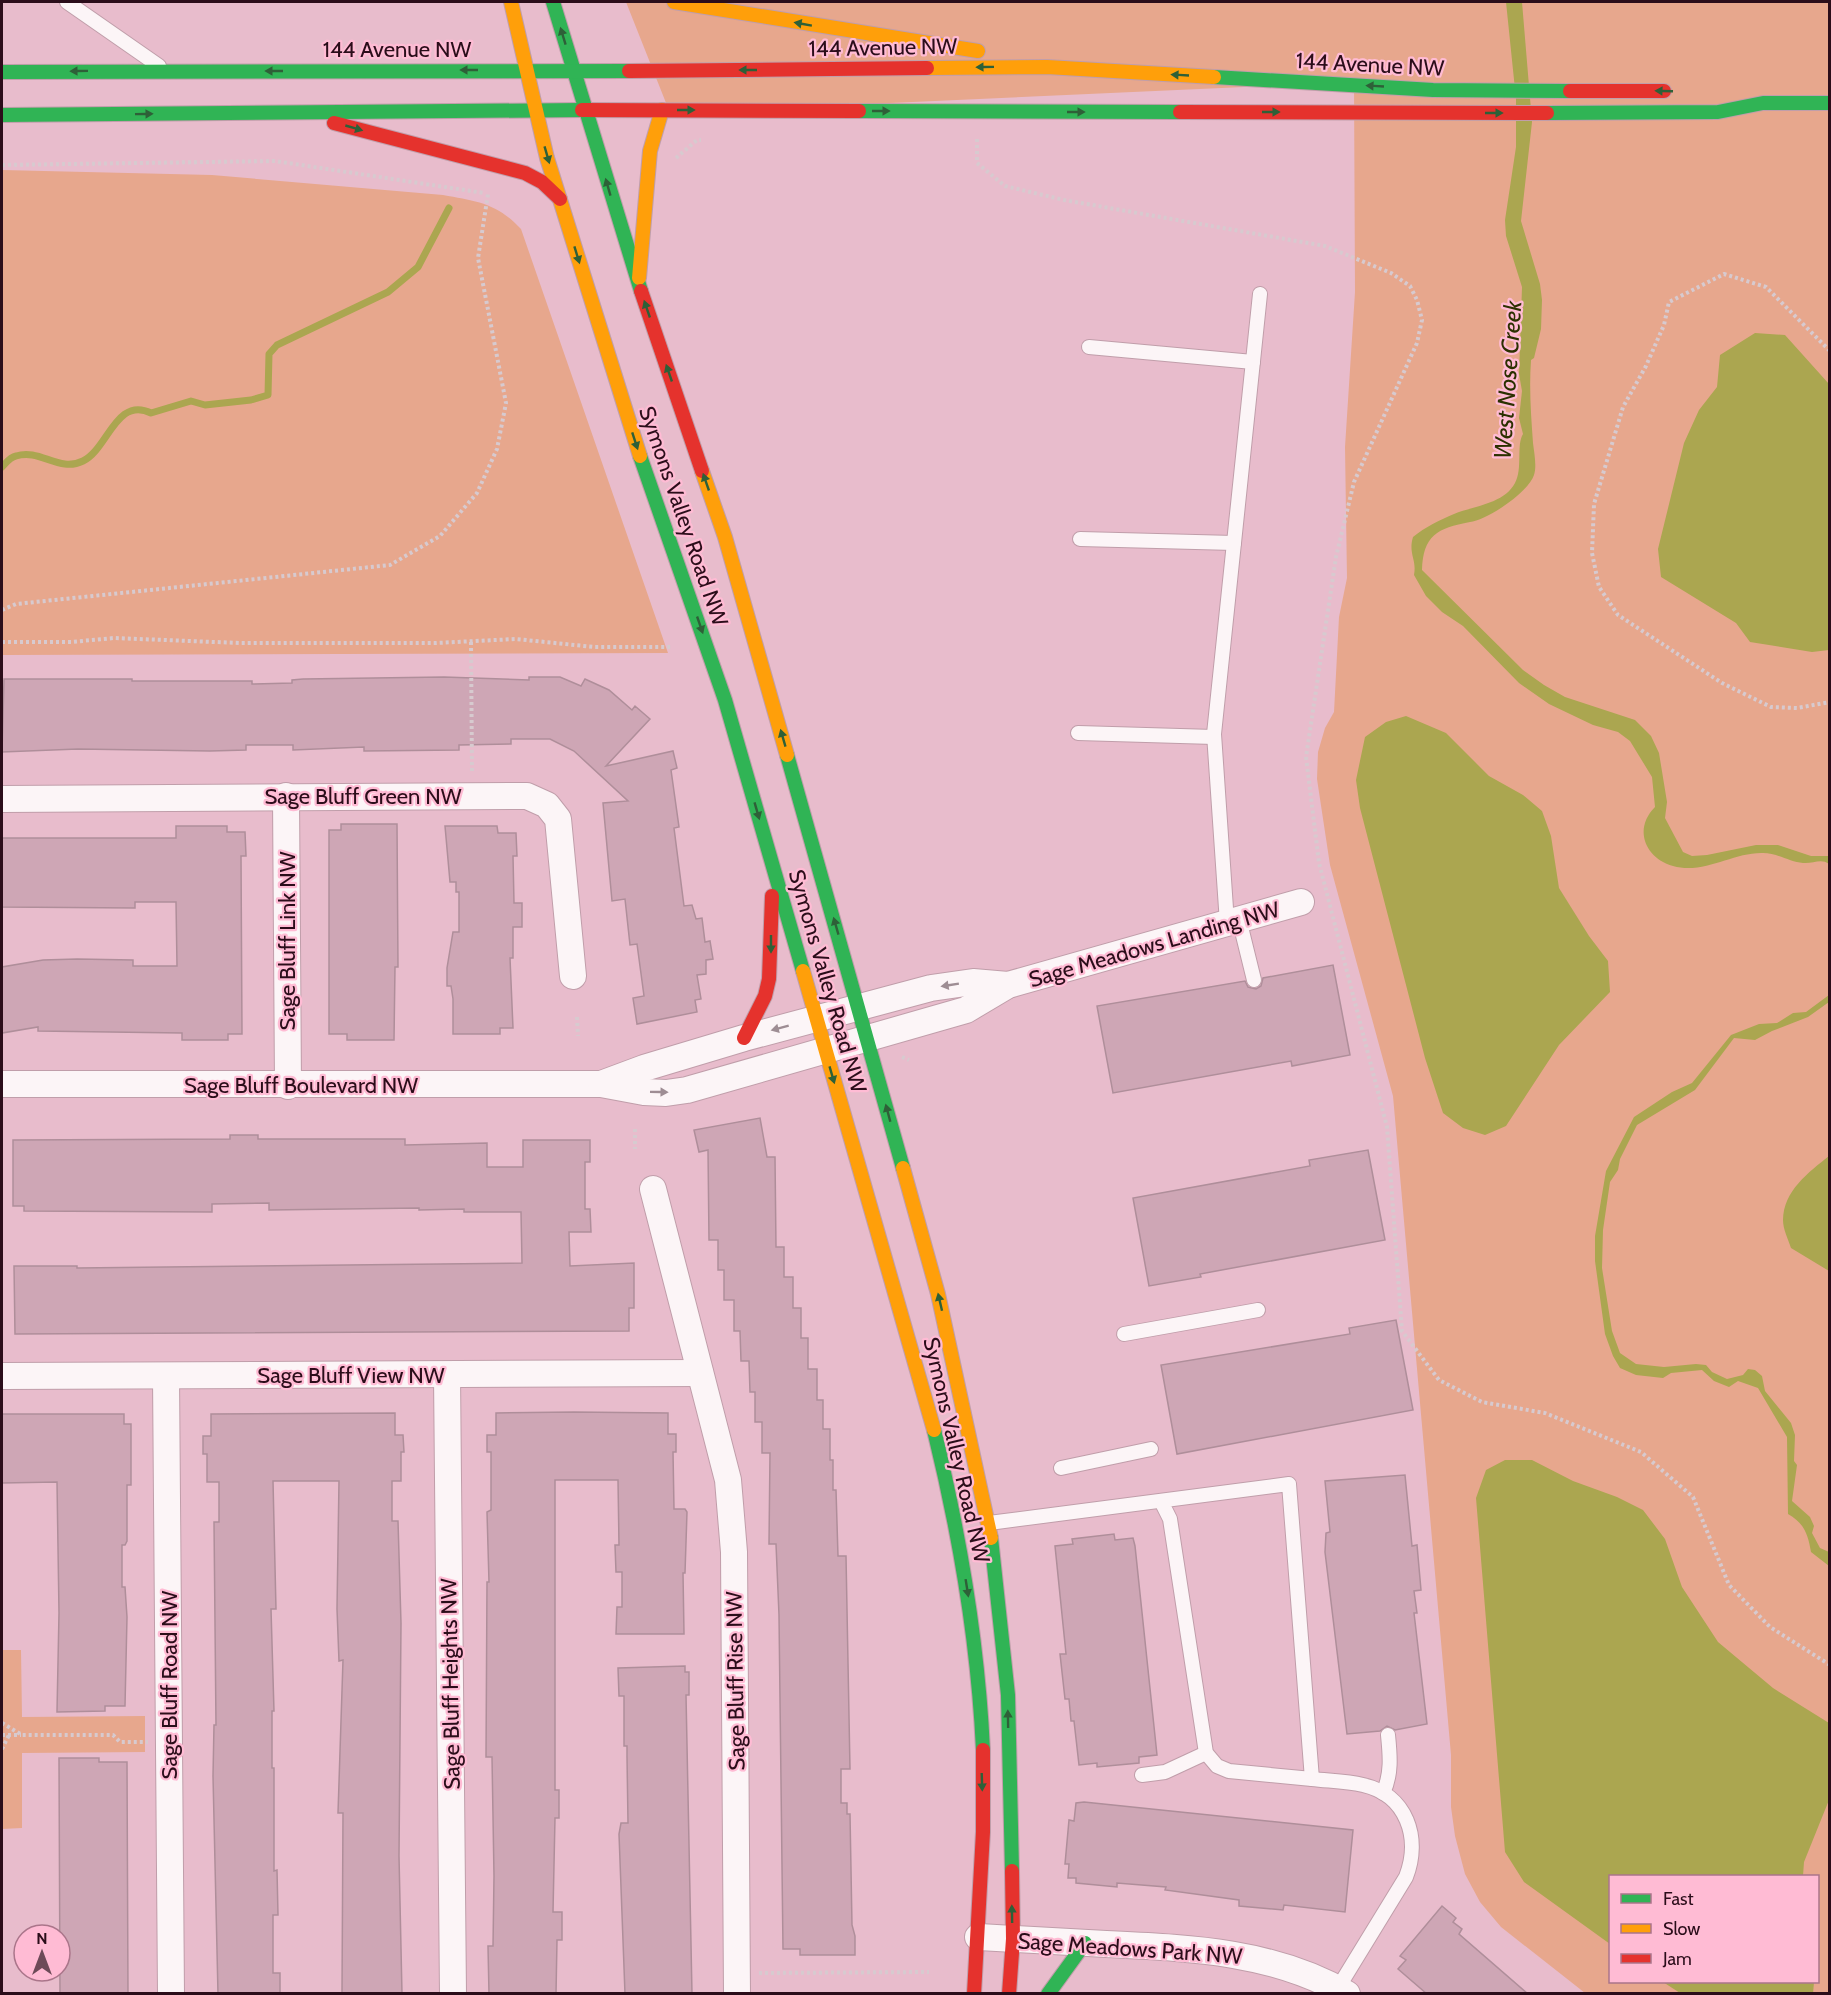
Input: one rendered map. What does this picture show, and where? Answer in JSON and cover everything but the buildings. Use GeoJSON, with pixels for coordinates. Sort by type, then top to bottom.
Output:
{"type":"FeatureCollection","features":[{"type":"Feature","properties":{"kind":"main road","name":"Symons Valley Road NW"},"geometry":{"type":"LineString","coordinates":[[511,2],[535,110],[560,199],[637,448],[725,700],[825,1052],[920,1371],[957,1527],[979,1673],[983,1844],[974,1994]]}},
{"type":"Feature","properties":{"kind":"main road","name":"Symons Valley Road NW"},"geometry":{"type":"LineString","coordinates":[[553,2],[638,282],[728,548],[938,1294],[989,1523],[1008,1695],[1013,1939],[1009,1994]]}},
{"type":"Feature","properties":{"kind":"main road"},"geometry":{"type":"LineString","coordinates":[[674,2],[1002,55],[1047,67]]}},
{"type":"Feature","properties":{"kind":"main road","name":"144 Avenue NW"},"geometry":{"type":"LineString","coordinates":[[2,72],[1047,67],[1433,90],[1673,92]]}},
{"type":"Feature","properties":{"kind":"main road"},"geometry":{"type":"LineString","coordinates":[[550,71],[560,105]]}},
{"type":"Feature","properties":{"kind":"main road","name":"144 Avenue NW"},"geometry":{"type":"LineString","coordinates":[[1730,95],[1763,103]]}},
{"type":"Feature","properties":{"kind":"main road","name":"144 Avenue NW"},"geometry":{"type":"LineString","coordinates":[[2,115],[535,110],[560,105],[586,110],[1610,113],[1718,112],[1763,103],[1830,103]]}},
{"type":"Feature","properties":{"kind":"main road"},"geometry":{"type":"LineString","coordinates":[[638,282],[646,219],[647,153],[662,110]]}},
{"type":"Feature","properties":{"kind":"main road"},"geometry":{"type":"LineString","coordinates":[[297,112],[394,140],[497,164],[534,177],[560,199]]}},
{"type":"Feature","properties":{"kind":"main road"},"geometry":{"type":"LineString","coordinates":[[614,257],[638,282]]}},
{"type":"Feature","properties":{"kind":"main road"},"geometry":{"type":"LineString","coordinates":[[744,1038],[765,996],[769,979],[773,865]]}},
{"type":"Feature","properties":{"kind":"main road"},"geometry":{"type":"LineString","coordinates":[[1048,1994],[1085,1943]]}},
{"type":"Feature","properties":{"kind":"street","name":"Sage Bluff Link NW"},"geometry":{"type":"LineString","coordinates":[[286,796],[288,1086]]}},
{"type":"Feature","properties":{"kind":"street","name":"Sage Bluff Green NW"},"geometry":{"type":"LineString","coordinates":[[2,799],[527,796],[547,805],[558,819],[573,976]]}},
{"type":"Feature","properties":{"kind":"street","name":"Sage Meadows Landing NW"},"geometry":{"type":"LineString","coordinates":[[868,1040],[966,1010],[1008,985],[1301,902]]}},
{"type":"Feature","properties":{"kind":"street","name":"Sage Meadows Landing NW"},"geometry":{"type":"LineString","coordinates":[[859,1007],[953,984],[973,982],[1008,985]]}},
{"type":"Feature","properties":{"kind":"street","name":"Sage Bluff Boulevard NW"},"geometry":{"type":"LineString","coordinates":[[601,1084],[644,1068],[744,1038],[859,1007]]}},
{"type":"Feature","properties":{"kind":"street","name":"Sage Bluff Boulevard NW"},"geometry":{"type":"LineString","coordinates":[[2,1084],[288,1086],[601,1084],[666,1093],[687,1090],[868,1040]]}},
{"type":"Feature","properties":{"kind":"street","name":"Sage Bluff Rise NW"},"geometry":{"type":"LineString","coordinates":[[653,1189],[728,1480],[734,1552],[737,1983]]}},
{"type":"Feature","properties":{"kind":"street","name":"Sage Bluff View NW"},"geometry":{"type":"LineString","coordinates":[[2,1376],[700,1373]]}},
{"type":"Feature","properties":{"kind":"street","name":"Sage Bluff Heights NW"},"geometry":{"type":"LineString","coordinates":[[447,1375],[453,1994]]}},
{"type":"Feature","properties":{"kind":"street","name":"Sage Bluff Road NW"},"geometry":{"type":"LineString","coordinates":[[166,1376],[171,1994]]}},
{"type":"Feature","properties":{"kind":"street","name":"Sage Meadows Park NW"},"geometry":{"type":"LineString","coordinates":[[978,1937],[1167,1947],[1234,1954],[1291,1968],[1342,1991]]}},
{"type":"Feature","properties":{"kind":"lane"},"geometry":{"type":"LineString","coordinates":[[67,2],[165,71]]}},
{"type":"Feature","properties":{"kind":"lane"},"geometry":{"type":"LineString","coordinates":[[1254,980],[1233,921],[1214,737],[1260,294]]}},
{"type":"Feature","properties":{"kind":"lane"},"geometry":{"type":"LineString","coordinates":[[1089,347],[1253,362]]}},
{"type":"Feature","properties":{"kind":"lane"},"geometry":{"type":"LineString","coordinates":[[1080,539],[1234,543]]}},
{"type":"Feature","properties":{"kind":"lane"},"geometry":{"type":"LineString","coordinates":[[1078,733],[1214,737]]}},
{"type":"Feature","properties":{"kind":"lane"},"geometry":{"type":"LineString","coordinates":[[1124,1334],[1258,1310]]}},
{"type":"Feature","properties":{"kind":"lane"},"geometry":{"type":"LineString","coordinates":[[1061,1468],[1151,1449]]}},
{"type":"Feature","properties":{"kind":"lane"},"geometry":{"type":"LineString","coordinates":[[989,1523],[1162,1503],[1289,1484],[1312,1779]]}},
{"type":"Feature","properties":{"kind":"lane"},"geometry":{"type":"LineString","coordinates":[[1162,1503],[1170,1518],[1206,1753],[1217,1766],[1229,1771],[1365,1785],[1383,1793],[1401,1808],[1410,1824],[1413,1840],[1412,1861],[1398,1892],[1342,1991]]}},
{"type":"Feature","properties":{"kind":"lane"},"geometry":{"type":"LineString","coordinates":[[1383,1793],[1389,1782],[1388,1735]]}},
{"type":"Feature","properties":{"kind":"lane"},"geometry":{"type":"LineString","coordinates":[[1142,1775],[1165,1772],[1206,1753]]}},
{"type":"Feature","properties":{"kind":"path"},"geometry":{"type":"LineString","coordinates":[[966,136],[977,136]]}},
{"type":"Feature","properties":{"kind":"path"},"geometry":{"type":"LineString","coordinates":[[647,153],[671,163],[697,141],[708,140]]}},
{"type":"Feature","properties":{"kind":"path"},"geometry":{"type":"LineString","coordinates":[[2,165],[275,161],[488,194]]}},
{"type":"Feature","properties":{"kind":"path"},"geometry":{"type":"LineString","coordinates":[[2,610],[16,604],[390,565],[440,536],[477,493],[497,449],[506,403],[478,258],[488,194],[497,164]]}},
{"type":"Feature","properties":{"kind":"path"},"geometry":{"type":"LineString","coordinates":[[1830,351],[1766,287],[1724,274],[1669,302],[1664,325],[1646,366],[1623,407],[1594,504],[1592,553],[1599,587],[1618,615],[1722,683],[1771,707],[1797,708],[1830,702]]}},
{"type":"Feature","properties":{"kind":"path"},"geometry":{"type":"LineString","coordinates":[[2,642],[71,642],[114,638],[208,643],[471,642],[516,639],[594,647],[672,647]]}},
{"type":"Feature","properties":{"kind":"path"},"geometry":{"type":"LineString","coordinates":[[471,642],[472,772]]}},
{"type":"Feature","properties":{"kind":"path"},"geometry":{"type":"LineString","coordinates":[[1321,665],[1306,757],[1317,851],[1387,1127],[1402,1330],[1439,1380],[1482,1402],[1545,1413],[1641,1452],[1694,1497],[1729,1585],[1770,1628],[1830,1665]]}},
{"type":"Feature","properties":{"kind":"path"},"geometry":{"type":"LineString","coordinates":[[578,1017],[578,1036]]}},
{"type":"Feature","properties":{"kind":"path"},"geometry":{"type":"LineString","coordinates":[[902,1057],[909,1060]]}},
{"type":"Feature","properties":{"kind":"path"},"geometry":{"type":"LineString","coordinates":[[635,1129],[635,1149]]}},
{"type":"Feature","properties":{"kind":"path"},"geometry":{"type":"LineString","coordinates":[[2,1723],[22,1735]]}},
{"type":"Feature","properties":{"kind":"path"},"geometry":{"type":"LineString","coordinates":[[2,1735],[114,1735],[120,1742],[148,1742]]}},
{"type":"Feature","properties":{"kind":"path"},"geometry":{"type":"LineString","coordinates":[[2,1749],[9,1735]]}},
{"type":"Feature","properties":{"kind":"path"},"geometry":{"type":"LineString","coordinates":[[737,1983],[929,1972]]}},
{"type":"Feature","properties":{"kind":"shaded area"},"geometry":{"type":"Polygon","coordinates":[[[626,2],[1829,2],[1829,1993],[1585,1993],[1501,1927],[1480,1902],[1465,1874],[1455,1836],[1451,1807],[1451,1755],[1393,1096],[1330,865],[1317,779],[1318,752],[1325,728],[1334,712],[1339,617],[1347,578],[1345,447],[1355,292],[1354,82],[670,113],[626,2]]]}},
{"type":"Feature","properties":{"kind":"shaded area"},"geometry":{"type":"Polygon","coordinates":[[[1506,2],[1522,2],[1532,122],[1521,221],[1540,284],[1542,300],[1541,329],[1530,370],[1535,471],[1524,490],[1506,505],[1477,520],[1449,527],[1434,536],[1425,549],[1422,570],[1523,670],[1565,697],[1635,720],[1651,736],[1659,753],[1667,802],[1665,818],[1683,852],[1692,856],[1707,855],[1756,845],[1778,845],[1811,856],[1829,856],[1829,864],[1823,861],[1798,862],[1763,853],[1741,856],[1696,868],[1673,866],[1663,862],[1649,850],[1645,842],[1645,824],[1655,807],[1652,777],[1630,741],[1618,732],[1593,725],[1549,704],[1519,683],[1463,626],[1442,612],[1426,596],[1414,575],[1411,548],[1413,537],[1443,519],[1504,496],[1515,483],[1519,471],[1520,444],[1523,434],[1519,418],[1522,391],[1519,374],[1522,287],[1506,236],[1505,220],[1516,147],[1516,99],[1506,2]]]}},
{"type":"Feature","properties":{"kind":"shaded area"},"geometry":{"type":"Polygon","coordinates":[[[2,170],[212,175],[443,195],[485,204],[512,220],[521,229],[668,653],[2,655],[2,170]]]}},
{"type":"Feature","properties":{"kind":"shaded area"},"geometry":{"type":"Polygon","coordinates":[[[1755,333],[1785,335],[1829,384],[1829,650],[1812,652],[1750,642],[1736,623],[1661,577],[1658,549],[1684,443],[1699,410],[1717,387],[1720,355],[1755,333]]]}},
{"type":"Feature","properties":{"kind":"shaded area"},"geometry":{"type":"Polygon","coordinates":[[[1406,716],[1446,733],[1489,776],[1523,795],[1542,811],[1551,836],[1559,888],[1589,936],[1608,961],[1610,992],[1559,1045],[1506,1126],[1485,1135],[1463,1128],[1443,1113],[1425,1058],[1360,808],[1356,780],[1365,737],[1386,722],[1406,716]]]}},
{"type":"Feature","properties":{"kind":"shaded area"},"geometry":{"type":"Polygon","coordinates":[[[1829,995],[1829,1002],[1808,1017],[1755,1040],[1734,1038],[1695,1090],[1637,1125],[1620,1159],[1618,1170],[1610,1182],[1603,1230],[1602,1268],[1612,1331],[1620,1353],[1636,1364],[1664,1367],[1706,1365],[1712,1372],[1727,1379],[1743,1375],[1748,1369],[1755,1370],[1762,1376],[1765,1391],[1791,1423],[1795,1435],[1794,1461],[1797,1465],[1792,1501],[1810,1517],[1814,1526],[1812,1533],[1820,1548],[1829,1552],[1829,1566],[1811,1552],[1804,1530],[1798,1521],[1788,1514],[1787,1437],[1758,1388],[1738,1381],[1729,1387],[1714,1381],[1702,1370],[1671,1373],[1663,1378],[1636,1375],[1620,1368],[1605,1334],[1595,1261],[1595,1236],[1606,1171],[1634,1117],[1672,1092],[1692,1083],[1731,1035],[1759,1024],[1777,1023],[1793,1013],[1806,1012],[1829,995]]]}},
{"type":"Feature","properties":{"kind":"shaded area"},"geometry":{"type":"Polygon","coordinates":[[[1829,1156],[1829,1271],[1791,1248],[1783,1220],[1787,1200],[1792,1191],[1829,1156]]]}},
{"type":"Feature","properties":{"kind":"shaded area"},"geometry":{"type":"Polygon","coordinates":[[[1505,1460],[1532,1460],[1573,1481],[1617,1497],[1643,1510],[1665,1539],[1682,1587],[1718,1642],[1773,1688],[1829,1723],[1829,1800],[1804,1862],[1803,1875],[1609,1875],[1609,1943],[1524,1882],[1505,1852],[1476,1498],[1486,1470],[1505,1460]]]}},
{"type":"Feature","properties":{"kind":"shaded area"},"geometry":{"type":"Polygon","coordinates":[[[2,1650],[21,1650],[22,1717],[145,1716],[145,1752],[22,1753],[22,1828],[2,1829],[2,1650]]]}},
{"type":"Feature","properties":{"kind":"shaded area"},"geometry":{"type":"Polygon","coordinates":[[[1665,1983],[1814,1983],[1813,1994],[1680,1993],[1665,1983]]]}},
{"type":"Feature","properties":{"kind":"waterway"},"geometry":{"type":"LineString","coordinates":[[2,467],[8,460],[25,454],[66,464],[83,461],[92,455],[113,426],[129,412],[139,410],[151,413],[191,401],[205,405],[251,400],[268,395],[269,354],[277,345],[388,292],[418,267],[449,208]]}},
{"type":"Feature","properties":{"kind":"traffic: fast"},"geometry":{"type":"LineString","coordinates":[[553,2],[641,291]]}},
{"type":"Feature","properties":{"kind":"traffic: fast"},"geometry":{"type":"LineString","coordinates":[[2,72],[629,71]]}},
{"type":"Feature","properties":{"kind":"traffic: fast"},"geometry":{"type":"LineString","coordinates":[[1214,77],[1433,90],[1570,91]]}},
{"type":"Feature","properties":{"kind":"traffic: fast"},"geometry":{"type":"LineString","coordinates":[[1547,113],[1718,112],[1763,103],[1830,103]]}},
{"type":"Feature","properties":{"kind":"traffic: fast"},"geometry":{"type":"LineString","coordinates":[[2,115],[582,110]]}},
{"type":"Feature","properties":{"kind":"traffic: fast"},"geometry":{"type":"LineString","coordinates":[[859,111],[1180,112]]}},
{"type":"Feature","properties":{"kind":"traffic: fast"},"geometry":{"type":"LineString","coordinates":[[640,456],[725,700],[803,971]]}},
{"type":"Feature","properties":{"kind":"traffic: fast"},"geometry":{"type":"LineString","coordinates":[[787,755],[903,1168]]}},
{"type":"Feature","properties":{"kind":"traffic: fast"},"geometry":{"type":"LineString","coordinates":[[934,1430],[960,1549],[977,1669],[983,1750]]}},
{"type":"Feature","properties":{"kind":"traffic: fast"},"geometry":{"type":"LineString","coordinates":[[991,1538],[1008,1695],[1012,1871]]}},
{"type":"Feature","properties":{"kind":"traffic: fast"},"geometry":{"type":"LineString","coordinates":[[1048,1994],[1085,1943]]}},
{"type":"Feature","properties":{"kind":"traffic: slow"},"geometry":{"type":"LineString","coordinates":[[511,2],[547,158],[640,456]]}},
{"type":"Feature","properties":{"kind":"traffic: slow"},"geometry":{"type":"LineString","coordinates":[[674,2],[978,51]]}},
{"type":"Feature","properties":{"kind":"traffic: slow"},"geometry":{"type":"LineString","coordinates":[[927,68],[1047,67],[1214,77]]}},
{"type":"Feature","properties":{"kind":"traffic: slow"},"geometry":{"type":"LineString","coordinates":[[639,278],[650,151],[662,110]]}},
{"type":"Feature","properties":{"kind":"traffic: slow"},"geometry":{"type":"LineString","coordinates":[[702,471],[725,537],[787,755]]}},
{"type":"Feature","properties":{"kind":"traffic: slow"},"geometry":{"type":"LineString","coordinates":[[803,971],[934,1430]]}},
{"type":"Feature","properties":{"kind":"traffic: slow"},"geometry":{"type":"LineString","coordinates":[[903,1168],[938,1294],[991,1538]]}},
{"type":"Feature","properties":{"kind":"traffic: jam"},"geometry":{"type":"LineString","coordinates":[[629,71],[927,68]]}},
{"type":"Feature","properties":{"kind":"traffic: jam"},"geometry":{"type":"LineString","coordinates":[[1570,91],[1664,91]]}},
{"type":"Feature","properties":{"kind":"traffic: jam"},"geometry":{"type":"LineString","coordinates":[[582,110],[859,111]]}},
{"type":"Feature","properties":{"kind":"traffic: jam"},"geometry":{"type":"LineString","coordinates":[[1180,112],[1547,113]]}},
{"type":"Feature","properties":{"kind":"traffic: jam"},"geometry":{"type":"LineString","coordinates":[[334,123],[525,173],[542,182],[560,199]]}},
{"type":"Feature","properties":{"kind":"traffic: jam"},"geometry":{"type":"LineString","coordinates":[[641,291],[702,471]]}},
{"type":"Feature","properties":{"kind":"traffic: jam"},"geometry":{"type":"LineString","coordinates":[[744,1038],[765,996],[769,979],[772,896]]}},
{"type":"Feature","properties":{"kind":"traffic: jam"},"geometry":{"type":"LineString","coordinates":[[974,1994],[983,1832],[983,1750]]}},
{"type":"Feature","properties":{"kind":"traffic: jam"},"geometry":{"type":"LineString","coordinates":[[1009,1994],[1013,1939],[1012,1871]]}},
{"type":"Feature","properties":{"kind":"water label","name":"West Nose Creek"},"geometry":{"type":"Point","coordinates":[1508,380]}}]}
